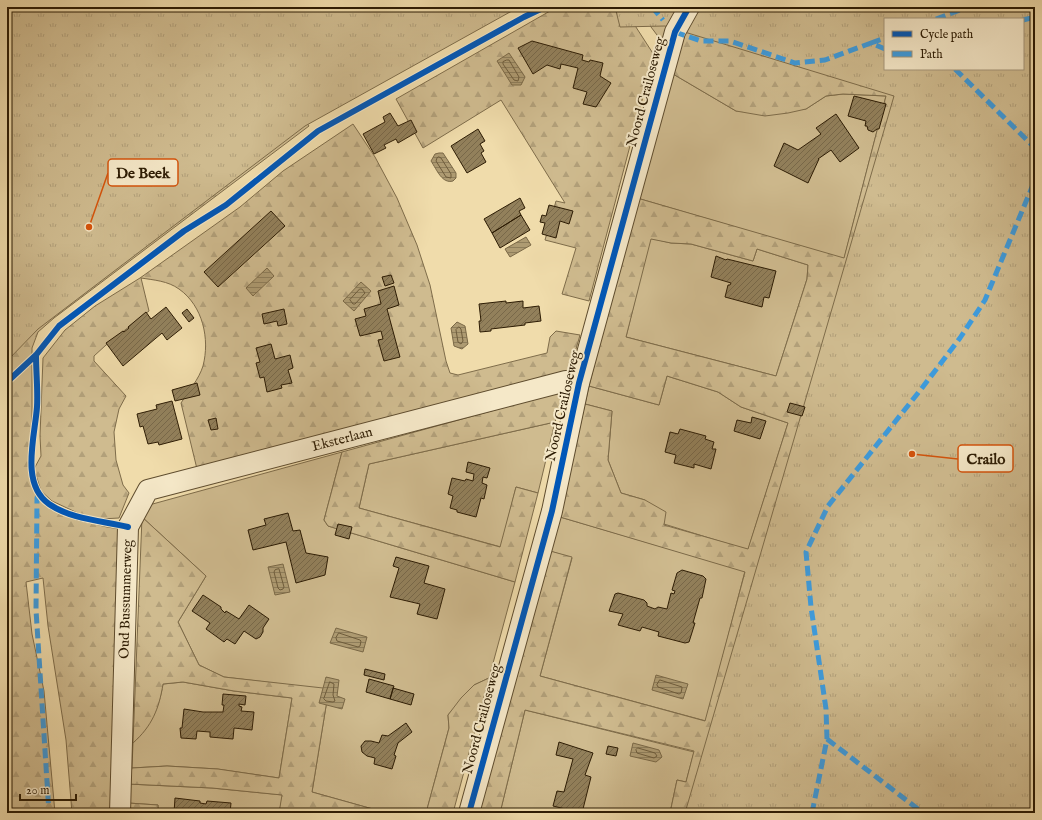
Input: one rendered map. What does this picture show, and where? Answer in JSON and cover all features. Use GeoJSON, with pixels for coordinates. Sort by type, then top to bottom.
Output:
{"type":"FeatureCollection","features":[{"type":"Feature","properties":{"kind":"street","name":"Noord Crailoseweg"},"geometry":{"type":"LineString","coordinates":[[469,813],[552,511],[579,383],[669,26],[689,7]]}},
{"type":"Feature","properties":{"kind":"street","name":"Eksterlaan"},"geometry":{"type":"LineString","coordinates":[[128,527],[148,490],[566,381],[579,383]]}},
{"type":"Feature","properties":{"kind":"street","name":"Oud Bussummerweg"},"geometry":{"type":"LineString","coordinates":[[120,813],[128,527]]}},
{"type":"Feature","properties":{"kind":"green space"},"geometry":{"type":"Polygon","coordinates":[[[7,7],[231,7],[309,126],[54,318],[38,332],[32,348],[32,426],[29,459],[30,479],[36,493],[50,509],[77,520],[120,529],[111,813],[72,813],[66,740],[48,626],[43,578],[26,582],[32,634],[44,691],[55,813],[7,813],[7,7]]]}},
{"type":"Feature","properties":{"kind":"green space"},"geometry":{"type":"Polygon","coordinates":[[[7,7],[519,7],[305,126],[38,329],[7,361],[7,7]]]}},
{"type":"Feature","properties":{"kind":"green space"},"geometry":{"type":"Polygon","coordinates":[[[557,7],[623,7],[654,55],[589,301],[562,294],[576,248],[545,240],[556,201],[565,203],[501,100],[423,148],[396,99],[557,7]]]}},
{"type":"Feature","properties":{"kind":"green space"},"geometry":{"type":"Polygon","coordinates":[[[615,7],[1035,7],[1035,813],[685,813],[894,96],[665,26],[620,27],[615,7]]]}},
{"type":"Feature","properties":{"kind":"green space"},"geometry":{"type":"Polygon","coordinates":[[[636,7],[672,12],[662,40],[660,39],[636,7]]]}},
{"type":"Feature","properties":{"kind":"green space"},"geometry":{"type":"Polygon","coordinates":[[[1035,7],[1035,154],[803,813],[670,813],[677,780],[686,782],[694,751],[525,710],[500,813],[479,813],[550,551],[572,557],[540,676],[705,721],[745,572],[560,517],[585,404],[612,411],[608,460],[621,493],[645,500],[666,512],[664,525],[748,549],[788,423],[741,407],[718,392],[667,376],[659,405],[589,386],[637,198],[844,258],[886,96],[843,94],[826,96],[806,109],[765,116],[736,111],[673,74],[687,28],[1035,7]],[[651,239],[626,337],[776,376],[807,279],[808,265],[757,249],[753,261],[691,244],[671,243],[651,239]]]}},
{"type":"Feature","properties":{"kind":"green space"},"geometry":{"type":"Polygon","coordinates":[[[673,74],[736,111],[806,109],[826,96],[843,94],[886,96],[844,259],[637,198],[673,74]]]}},
{"type":"Feature","properties":{"kind":"green space"},"geometry":{"type":"Polygon","coordinates":[[[353,124],[375,157],[397,198],[417,245],[430,285],[446,361],[450,373],[458,375],[547,353],[550,337],[556,331],[580,335],[570,370],[197,469],[181,403],[196,381],[203,366],[206,345],[203,324],[194,304],[175,286],[156,280],[141,278],[149,311],[94,356],[94,361],[126,396],[119,409],[114,432],[116,460],[123,485],[129,493],[119,518],[101,519],[82,515],[52,501],[41,491],[34,469],[41,456],[40,436],[43,358],[65,330],[95,306],[140,278],[240,207],[283,171],[353,124]]]}},
{"type":"Feature","properties":{"kind":"green space"},"geometry":{"type":"Polygon","coordinates":[[[650,238],[671,243],[691,244],[753,261],[757,249],[808,265],[807,279],[776,376],[626,337],[650,238]]]}},
{"type":"Feature","properties":{"kind":"green space"},"geometry":{"type":"Polygon","coordinates":[[[667,376],[718,392],[741,407],[788,423],[748,550],[664,524],[645,500],[621,493],[608,460],[612,411],[585,404],[589,386],[659,405],[667,376]]]}},
{"type":"Feature","properties":{"kind":"green space"},"geometry":{"type":"Polygon","coordinates":[[[564,391],[555,422],[369,464],[359,508],[500,547],[516,487],[538,493],[515,582],[328,526],[324,520],[342,452],[564,391]]]}},
{"type":"Feature","properties":{"kind":"green space"},"geometry":{"type":"Polygon","coordinates":[[[555,422],[538,493],[516,487],[501,547],[359,508],[369,464],[555,422]]]}},
{"type":"Feature","properties":{"kind":"green space"},"geometry":{"type":"Polygon","coordinates":[[[342,452],[324,520],[328,526],[515,582],[489,678],[474,685],[448,715],[449,728],[426,813],[387,813],[312,792],[327,700],[332,690],[224,677],[199,665],[178,622],[206,576],[142,517],[149,505],[342,452]]]}},
{"type":"Feature","properties":{"kind":"green space"},"geometry":{"type":"Polygon","coordinates":[[[142,517],[206,576],[178,622],[199,665],[224,677],[332,689],[327,700],[312,792],[387,813],[279,813],[282,795],[212,788],[128,784],[132,768],[167,766],[218,769],[279,778],[292,698],[234,691],[183,682],[163,684],[154,716],[140,737],[133,743],[142,517]]]}},
{"type":"Feature","properties":{"kind":"green space"},"geometry":{"type":"Polygon","coordinates":[[[560,517],[745,571],[706,721],[540,676],[572,558],[550,551],[560,517]]]}},
{"type":"Feature","properties":{"kind":"green space"},"geometry":{"type":"Polygon","coordinates":[[[489,678],[453,813],[426,813],[449,728],[448,715],[461,698],[474,685],[489,678]]]}},
{"type":"Feature","properties":{"kind":"green space"},"geometry":{"type":"Polygon","coordinates":[[[183,682],[234,691],[292,698],[279,778],[217,769],[167,766],[132,768],[133,743],[145,730],[153,716],[159,701],[163,684],[183,682]]]}},
{"type":"Feature","properties":{"kind":"green space"},"geometry":{"type":"Polygon","coordinates":[[[525,710],[694,752],[686,782],[677,780],[670,813],[500,813],[525,710]]]}},
{"type":"Feature","properties":{"kind":"green space"},"geometry":{"type":"Polygon","coordinates":[[[128,784],[212,788],[283,795],[279,813],[158,813],[158,805],[128,803],[128,784]]]}},
{"type":"Feature","properties":{"kind":"green space"},"geometry":{"type":"Polygon","coordinates":[[[128,803],[158,805],[158,813],[128,813],[128,803]]]}},
{"type":"Feature","properties":{"kind":"water"},"geometry":{"type":"Polygon","coordinates":[[[509,53],[525,77],[521,85],[512,85],[497,61],[509,53]]]}},
{"type":"Feature","properties":{"kind":"water"},"geometry":{"type":"Polygon","coordinates":[[[443,153],[456,173],[456,178],[453,181],[443,178],[431,161],[435,154],[443,153]]]}},
{"type":"Feature","properties":{"kind":"water"},"geometry":{"type":"Polygon","coordinates":[[[526,237],[531,245],[510,257],[505,249],[526,237]]]}},
{"type":"Feature","properties":{"kind":"water"},"geometry":{"type":"Polygon","coordinates":[[[267,268],[274,276],[253,296],[246,288],[267,268]]]}},
{"type":"Feature","properties":{"kind":"water"},"geometry":{"type":"Polygon","coordinates":[[[361,282],[371,291],[354,311],[343,301],[361,282]]]}},
{"type":"Feature","properties":{"kind":"water"},"geometry":{"type":"Polygon","coordinates":[[[457,322],[465,326],[468,344],[462,349],[454,346],[451,328],[457,322]]]}},
{"type":"Feature","properties":{"kind":"water"},"geometry":{"type":"Polygon","coordinates":[[[283,564],[290,592],[275,595],[268,567],[283,564]]]}},
{"type":"Feature","properties":{"kind":"water"},"geometry":{"type":"Polygon","coordinates":[[[336,628],[367,637],[363,652],[330,643],[336,628]]]}},
{"type":"Feature","properties":{"kind":"water"},"geometry":{"type":"Polygon","coordinates":[[[656,675],[688,684],[683,699],[652,690],[656,675]]]}},
{"type":"Feature","properties":{"kind":"water"},"geometry":{"type":"Polygon","coordinates":[[[326,677],[339,680],[337,696],[345,699],[342,709],[319,703],[326,677]]]}},
{"type":"Feature","properties":{"kind":"water"},"geometry":{"type":"Polygon","coordinates":[[[633,743],[659,750],[662,757],[656,762],[630,756],[633,743]]]}},
{"type":"Feature","properties":{"kind":"building"},"geometry":{"type":"Polygon","coordinates":[[[532,41],[583,55],[582,60],[603,63],[600,76],[611,83],[596,107],[583,104],[587,92],[573,88],[578,68],[561,64],[560,69],[547,65],[533,74],[518,48],[532,41]]]}},
{"type":"Feature","properties":{"kind":"building"},"geometry":{"type":"Polygon","coordinates":[[[854,96],[886,104],[879,129],[873,132],[868,130],[867,126],[865,126],[866,121],[848,116],[854,96]]]}},
{"type":"Feature","properties":{"kind":"building"},"geometry":{"type":"Polygon","coordinates":[[[390,113],[398,126],[411,120],[417,132],[398,143],[396,139],[384,145],[386,148],[374,154],[363,134],[385,122],[383,117],[390,113]]]}},
{"type":"Feature","properties":{"kind":"building"},"geometry":{"type":"Polygon","coordinates":[[[836,114],[859,148],[840,162],[831,150],[818,159],[808,183],[774,166],[784,143],[798,150],[821,134],[816,128],[836,114]]]}},
{"type":"Feature","properties":{"kind":"building"},"geometry":{"type":"Polygon","coordinates":[[[478,129],[485,141],[480,144],[484,151],[481,153],[486,162],[467,173],[451,146],[478,129]]]}},
{"type":"Feature","properties":{"kind":"building"},"geometry":{"type":"Polygon","coordinates":[[[520,198],[525,208],[519,211],[521,215],[492,233],[484,219],[520,198]]]}},
{"type":"Feature","properties":{"kind":"building"},"geometry":{"type":"Polygon","coordinates":[[[549,205],[573,211],[569,224],[560,221],[556,238],[542,234],[545,223],[540,222],[542,215],[546,216],[549,205]]]}},
{"type":"Feature","properties":{"kind":"building"},"geometry":{"type":"Polygon","coordinates":[[[271,211],[285,226],[218,287],[204,272],[271,211]]]}},
{"type":"Feature","properties":{"kind":"building"},"geometry":{"type":"Polygon","coordinates":[[[521,215],[530,230],[500,248],[492,233],[521,215]]]}},
{"type":"Feature","properties":{"kind":"building"},"geometry":{"type":"Polygon","coordinates":[[[716,256],[726,260],[776,271],[769,298],[764,297],[762,307],[725,297],[728,285],[731,283],[711,277],[716,256]]]}},
{"type":"Feature","properties":{"kind":"building"},"geometry":{"type":"Polygon","coordinates":[[[391,275],[394,283],[385,286],[382,277],[391,275]]]}},
{"type":"Feature","properties":{"kind":"building"},"geometry":{"type":"Polygon","coordinates":[[[394,286],[399,305],[387,309],[400,357],[384,361],[378,340],[383,339],[381,331],[360,336],[355,319],[366,316],[364,309],[381,304],[378,291],[394,286]]]}},
{"type":"Feature","properties":{"kind":"building"},"geometry":{"type":"Polygon","coordinates":[[[506,301],[506,303],[523,301],[523,308],[539,306],[541,321],[480,332],[479,321],[481,321],[479,304],[506,301]]]}},
{"type":"Feature","properties":{"kind":"building"},"geometry":{"type":"Polygon","coordinates":[[[166,307],[182,328],[167,340],[162,333],[123,366],[106,343],[123,331],[124,332],[146,312],[151,319],[166,307]]]}},
{"type":"Feature","properties":{"kind":"building"},"geometry":{"type":"Polygon","coordinates":[[[187,309],[194,318],[189,322],[182,313],[187,309]]]}},
{"type":"Feature","properties":{"kind":"building"},"geometry":{"type":"Polygon","coordinates":[[[284,309],[287,324],[278,326],[277,321],[264,324],[262,314],[284,309]]]}},
{"type":"Feature","properties":{"kind":"building"},"geometry":{"type":"Polygon","coordinates":[[[271,344],[275,359],[290,355],[293,368],[288,370],[292,383],[281,385],[282,388],[267,392],[264,377],[260,378],[256,363],[260,362],[256,348],[271,344]]]}},
{"type":"Feature","properties":{"kind":"building"},"geometry":{"type":"Polygon","coordinates":[[[197,383],[200,395],[175,401],[172,390],[197,383]]]}},
{"type":"Feature","properties":{"kind":"building"},"geometry":{"type":"Polygon","coordinates":[[[172,401],[182,439],[159,445],[158,442],[148,444],[143,426],[140,427],[137,414],[157,409],[156,405],[172,401]]]}},
{"type":"Feature","properties":{"kind":"building"},"geometry":{"type":"Polygon","coordinates":[[[790,403],[805,407],[802,416],[787,412],[790,403]]]}},
{"type":"Feature","properties":{"kind":"building"},"geometry":{"type":"Polygon","coordinates":[[[752,417],[766,421],[760,439],[734,431],[737,420],[751,423],[752,417]]]}},
{"type":"Feature","properties":{"kind":"building"},"geometry":{"type":"Polygon","coordinates":[[[216,418],[218,429],[211,430],[208,420],[216,418]]]}},
{"type":"Feature","properties":{"kind":"building"},"geometry":{"type":"Polygon","coordinates":[[[680,429],[706,436],[705,439],[714,442],[712,449],[716,449],[711,469],[694,464],[694,468],[674,463],[676,455],[665,452],[670,432],[678,434],[680,429]]]}},
{"type":"Feature","properties":{"kind":"building"},"geometry":{"type":"Polygon","coordinates":[[[468,462],[490,468],[487,478],[483,477],[482,483],[487,485],[484,499],[481,498],[476,517],[457,512],[457,510],[450,508],[453,496],[448,494],[452,478],[473,481],[474,474],[466,472],[468,462]]]}},
{"type":"Feature","properties":{"kind":"building"},"geometry":{"type":"Polygon","coordinates":[[[288,513],[293,531],[300,530],[306,553],[328,557],[325,575],[296,583],[286,542],[253,550],[248,530],[266,525],[264,519],[288,513]]]}},
{"type":"Feature","properties":{"kind":"building"},"geometry":{"type":"Polygon","coordinates":[[[338,524],[352,527],[349,539],[335,535],[338,524]]]}},
{"type":"Feature","properties":{"kind":"building"},"geometry":{"type":"Polygon","coordinates":[[[396,557],[429,566],[424,583],[445,589],[437,619],[417,614],[420,604],[390,597],[399,568],[393,566],[396,557]]]}},
{"type":"Feature","properties":{"kind":"building"},"geometry":{"type":"Polygon","coordinates":[[[682,570],[703,576],[706,579],[689,642],[685,643],[658,636],[659,632],[642,627],[640,631],[618,625],[623,614],[609,611],[615,594],[618,593],[644,600],[647,603],[647,606],[655,609],[658,607],[667,609],[671,593],[674,594],[675,591],[672,590],[677,573],[682,570]]]}},
{"type":"Feature","properties":{"kind":"building"},"geometry":{"type":"Polygon","coordinates":[[[203,595],[221,607],[225,613],[226,611],[239,619],[249,605],[269,619],[263,628],[263,632],[260,637],[256,639],[244,631],[235,644],[227,639],[224,642],[206,629],[210,623],[192,611],[203,595]]]}},
{"type":"Feature","properties":{"kind":"building"},"geometry":{"type":"Polygon","coordinates":[[[365,669],[385,674],[384,680],[364,675],[365,669]]]}},
{"type":"Feature","properties":{"kind":"building"},"geometry":{"type":"Polygon","coordinates":[[[369,679],[394,686],[390,699],[366,692],[369,679]]]}},
{"type":"Feature","properties":{"kind":"building"},"geometry":{"type":"Polygon","coordinates":[[[393,688],[414,694],[411,705],[390,699],[393,688]]]}},
{"type":"Feature","properties":{"kind":"building"},"geometry":{"type":"Polygon","coordinates":[[[223,694],[246,696],[245,705],[239,704],[239,706],[242,707],[241,711],[254,712],[252,730],[234,728],[233,739],[210,737],[210,732],[197,731],[196,739],[181,738],[180,728],[182,728],[184,709],[203,712],[223,712],[223,694]]]}},
{"type":"Feature","properties":{"kind":"building"},"geometry":{"type":"Polygon","coordinates":[[[406,723],[412,732],[398,743],[392,769],[374,764],[375,758],[367,756],[362,752],[361,746],[365,741],[379,743],[382,735],[388,736],[406,723]]]}},
{"type":"Feature","properties":{"kind":"building"},"geometry":{"type":"Polygon","coordinates":[[[559,742],[593,753],[585,775],[591,777],[582,813],[553,806],[557,791],[564,792],[573,759],[556,755],[559,742]]]}},
{"type":"Feature","properties":{"kind":"building"},"geometry":{"type":"Polygon","coordinates":[[[608,746],[618,748],[616,756],[606,754],[608,746]]]}},
{"type":"Feature","properties":{"kind":"building"},"geometry":{"type":"Polygon","coordinates":[[[175,798],[200,801],[200,803],[206,804],[207,801],[231,803],[230,813],[174,813],[175,798]]]}},
{"type":"Feature","properties":{"kind":"marked path"},"geometry":{"type":"LineString","coordinates":[[652,7],[663,20]]}},
{"type":"Feature","properties":{"kind":"marked path"},"geometry":{"type":"LineString","coordinates":[[939,18],[968,7]]}},
{"type":"Feature","properties":{"kind":"marked path"},"geometry":{"type":"LineString","coordinates":[[1024,20],[1035,17]]}},
{"type":"Feature","properties":{"kind":"marked path"},"geometry":{"type":"LineString","coordinates":[[675,32],[701,41],[730,41],[795,63],[825,60],[871,43],[884,49]]}},
{"type":"Feature","properties":{"kind":"marked path"},"geometry":{"type":"LineString","coordinates":[[871,43],[884,38]]}},
{"type":"Feature","properties":{"kind":"marked path"},"geometry":{"type":"LineString","coordinates":[[956,70],[1035,148]]}},
{"type":"Feature","properties":{"kind":"marked path"},"geometry":{"type":"LineString","coordinates":[[812,813],[827,739],[826,709],[811,607],[806,552],[828,506],[922,388],[960,338],[985,300],[1035,180]]}},
{"type":"Feature","properties":{"kind":"marked path"},"geometry":{"type":"LineString","coordinates":[[39,494],[37,498],[36,610],[49,813]]}},
{"type":"Feature","properties":{"kind":"marked path"},"geometry":{"type":"LineString","coordinates":[[827,739],[923,813]]}},
{"type":"Feature","properties":{"kind":"cycle path"},"geometry":{"type":"LineString","coordinates":[[7,382],[36,355],[59,326],[184,231],[226,205],[318,131],[524,17],[545,7]]}},
{"type":"Feature","properties":{"kind":"cycle path"},"geometry":{"type":"LineString","coordinates":[[469,813],[552,511],[579,383],[675,32],[689,7]]}},
{"type":"Feature","properties":{"kind":"cycle path"},"geometry":{"type":"LineString","coordinates":[[36,355],[37,407],[31,459],[32,472],[40,495],[49,504],[67,513],[87,519],[128,527]]}},
{"type":"Feature","properties":{"kind":"place","name":"De Beek"},"geometry":{"type":"Point","coordinates":[89,227]}},
{"type":"Feature","properties":{"kind":"place","name":"Crailo"},"geometry":{"type":"Point","coordinates":[912,454]}}]}
